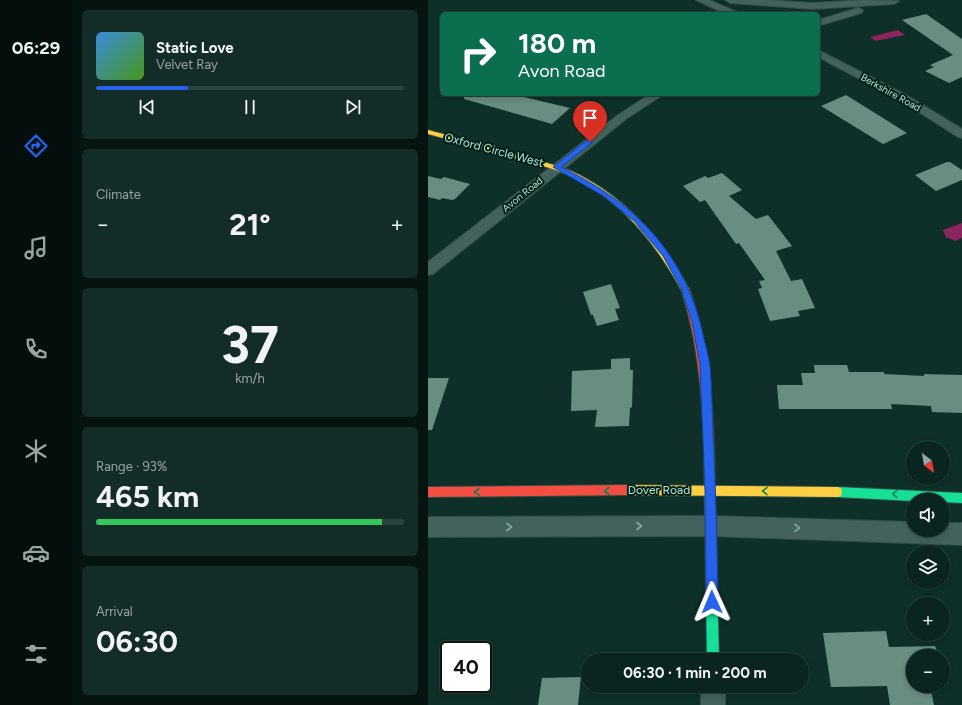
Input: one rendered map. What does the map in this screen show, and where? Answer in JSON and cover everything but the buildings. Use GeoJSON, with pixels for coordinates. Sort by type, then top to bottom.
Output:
{"type":"FeatureCollection","features":[{"type":"Feature","properties":{"kind":"street"},"geometry":{"type":"LineString","coordinates":[[701,0],[729,12]]}},
{"type":"Feature","properties":{"kind":"street"},"geometry":{"type":"LineString","coordinates":[[730,0],[812,6],[898,1]]}},
{"type":"Feature","properties":{"kind":"street"},"geometry":{"type":"LineString","coordinates":[[820,22],[898,1]]}},
{"type":"Feature","properties":{"kind":"street","name":"Berkshire Road"},"geometry":{"type":"LineString","coordinates":[[820,54],[904,98],[962,134]]}},
{"type":"Feature","properties":{"kind":"street","name":"Avon Road"},"geometry":{"type":"LineString","coordinates":[[428,270],[622,117],[655,96]]}},
{"type":"Feature","properties":{"kind":"street","name":"Oxford Circle West"},"geometry":{"type":"LineString","coordinates":[[428,132],[557,167],[577,177],[608,196],[636,220],[666,254],[685,288],[696,322],[705,365],[710,490],[713,653]]}},
{"type":"Feature","properties":{"kind":"street","name":"Dover Road"},"geometry":{"type":"LineString","coordinates":[[428,492],[710,490],[908,494],[962,498]]}},
{"type":"Feature","properties":{"kind":"street"},"geometry":{"type":"LineString","coordinates":[[428,527],[710,526],[962,534]]}},
{"type":"Feature","properties":{"kind":"street"},"geometry":{"type":"LineString","coordinates":[[713,693],[714,705]]}},
{"type":"Feature","properties":{"kind":"shaded area"},"geometry":{"type":"Polygon","coordinates":[[[898,30],[905,35],[876,41],[870,37],[898,30]]]}},
{"type":"Feature","properties":{"kind":"shaded area"},"geometry":{"type":"Polygon","coordinates":[[[962,223],[962,238],[955,241],[946,237],[943,230],[962,223]]]}},
{"type":"Feature","properties":{"kind":"traffic: fast"},"geometry":{"type":"LineString","coordinates":[[709,447],[713,653]]}},
{"type":"Feature","properties":{"kind":"traffic: fast"},"geometry":{"type":"LineString","coordinates":[[837,492],[962,498]]}},
{"type":"Feature","properties":{"kind":"traffic: slow"},"geometry":{"type":"LineString","coordinates":[[428,132],[547,165],[569,173],[588,183],[622,207],[651,236],[664,253],[685,289]]}},
{"type":"Feature","properties":{"kind":"traffic: slow"},"geometry":{"type":"LineString","coordinates":[[626,490],[837,492]]}},
{"type":"Feature","properties":{"kind":"traffic: jam"},"geometry":{"type":"LineString","coordinates":[[685,289],[700,347],[706,387],[709,447]]}},
{"type":"Feature","properties":{"kind":"traffic: jam"},"geometry":{"type":"LineString","coordinates":[[428,492],[626,490]]}},
{"type":"Feature","properties":{"kind":"route"},"geometry":{"type":"LineString","coordinates":[[590,142],[557,167],[608,196],[636,220],[666,254],[685,288],[696,322],[705,365],[710,490],[712,602]]}}]}
